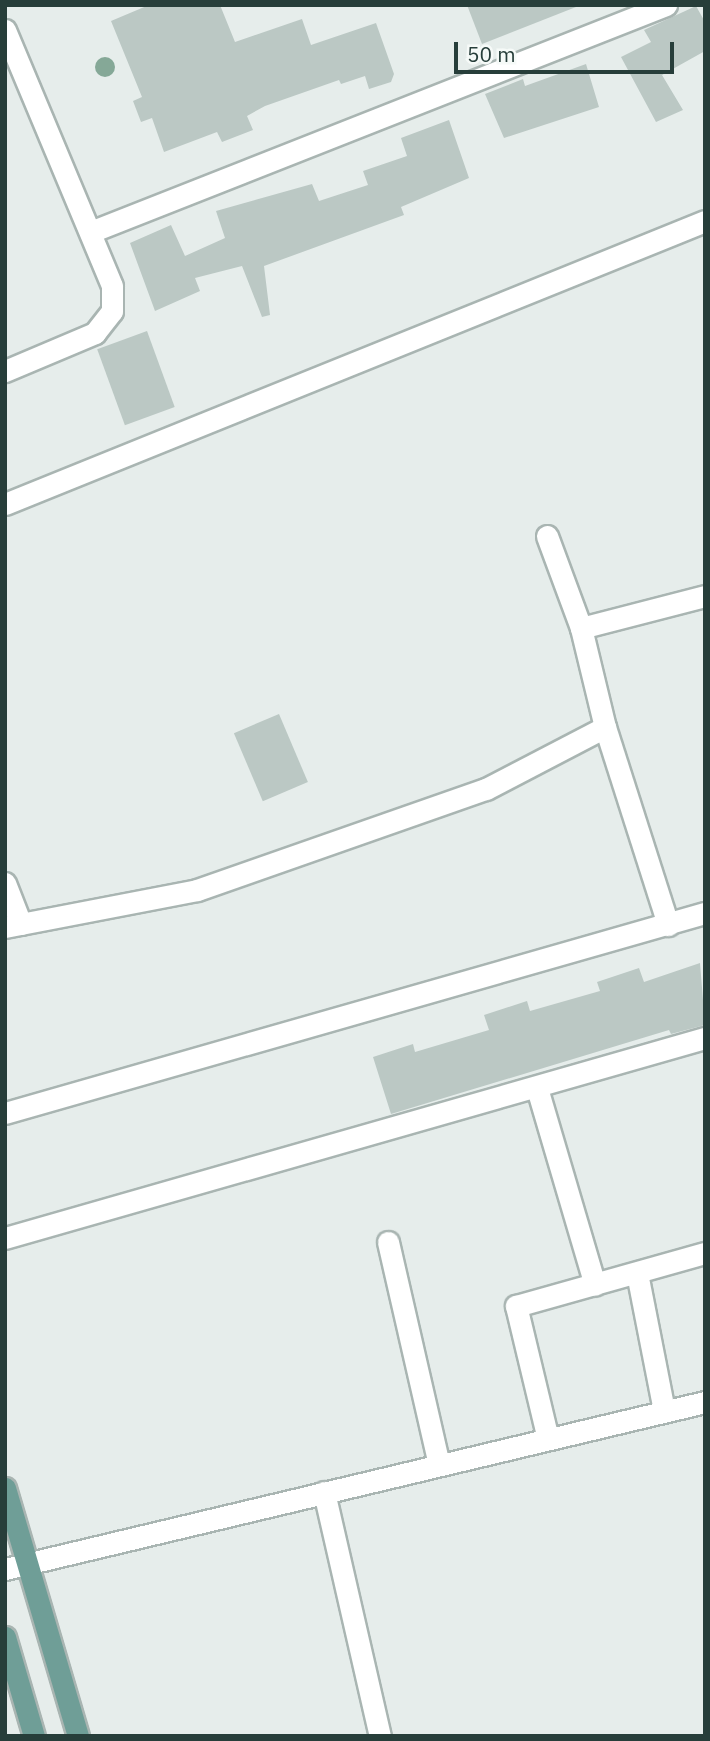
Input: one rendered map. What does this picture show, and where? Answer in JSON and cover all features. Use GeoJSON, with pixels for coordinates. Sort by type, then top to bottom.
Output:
{"type":"FeatureCollection","features":[{"type":"Feature","properties":{"kind":"main road"},"geometry":{"type":"LineString","coordinates":[[5,1488],[78,1736]]}},
{"type":"Feature","properties":{"kind":"main road"},"geometry":{"type":"LineString","coordinates":[[5,1637],[34,1736]]}},
{"type":"Feature","properties":{"kind":"street"},"geometry":{"type":"LineString","coordinates":[[93,231],[666,5]]}},
{"type":"Feature","properties":{"kind":"street"},"geometry":{"type":"LineString","coordinates":[[5,30],[93,231],[112,286],[112,311],[95,333],[5,371]]}},
{"type":"Feature","properties":{"kind":"street"},"geometry":{"type":"LineString","coordinates":[[5,504],[705,221]]}},
{"type":"Feature","properties":{"kind":"street"},"geometry":{"type":"LineString","coordinates":[[547,536],[581,628],[605,727],[668,925]]}},
{"type":"Feature","properties":{"kind":"street"},"geometry":{"type":"LineString","coordinates":[[581,628],[705,596]]}},
{"type":"Feature","properties":{"kind":"street"},"geometry":{"type":"LineString","coordinates":[[5,883],[13,925],[197,890],[486,789],[605,727]]}},
{"type":"Feature","properties":{"kind":"street"},"geometry":{"type":"LineString","coordinates":[[5,1113],[705,913]]}},
{"type":"Feature","properties":{"kind":"street"},"geometry":{"type":"LineString","coordinates":[[5,1238],[705,1038]]}},
{"type":"Feature","properties":{"kind":"street"},"geometry":{"type":"LineString","coordinates":[[537,1088],[595,1285]]}},
{"type":"Feature","properties":{"kind":"street"},"geometry":{"type":"LineString","coordinates":[[388,1242],[439,1464]]}},
{"type":"Feature","properties":{"kind":"street"},"geometry":{"type":"LineString","coordinates":[[548,1439],[516,1306],[705,1253]]}},
{"type":"Feature","properties":{"kind":"street"},"geometry":{"type":"LineString","coordinates":[[637,1273],[664,1411]]}},
{"type":"Feature","properties":{"kind":"street"},"geometry":{"type":"LineString","coordinates":[[5,1569],[705,1402]]}},
{"type":"Feature","properties":{"kind":"street"},"geometry":{"type":"LineString","coordinates":[[324,1492],[380,1736]]}},
{"type":"Feature","properties":{"kind":"building"},"geometry":{"type":"Polygon","coordinates":[[[149,5],[220,5],[235,42],[302,19],[311,45],[376,23],[394,74],[391,82],[369,89],[365,76],[341,84],[339,80],[265,106],[247,116],[253,130],[222,142],[217,132],[164,152],[152,118],[141,122],[133,101],[142,97],[111,21],[149,5]]]}},
{"type":"Feature","properties":{"kind":"building"},"geometry":{"type":"Polygon","coordinates":[[[467,5],[575,5],[576,7],[482,44],[467,5]]]}},
{"type":"Feature","properties":{"kind":"building"},"geometry":{"type":"Polygon","coordinates":[[[696,6],[705,22],[705,51],[662,75],[683,110],[656,122],[621,57],[651,42],[644,30],[696,6]]]}},
{"type":"Feature","properties":{"kind":"building"},"geometry":{"type":"Polygon","coordinates":[[[586,64],[599,107],[504,138],[485,94],[523,79],[525,86],[586,64]]]}},
{"type":"Feature","properties":{"kind":"building"},"geometry":{"type":"Polygon","coordinates":[[[449,120],[469,178],[401,207],[404,215],[264,266],[270,315],[262,317],[242,266],[195,278],[200,291],[155,311],[130,243],[171,225],[185,256],[225,238],[216,211],[312,184],[319,201],[368,185],[363,171],[407,156],[401,138],[449,120]]]}},
{"type":"Feature","properties":{"kind":"building"},"geometry":{"type":"Polygon","coordinates":[[[147,331],[175,407],[125,425],[97,349],[147,331]]]}},
{"type":"Feature","properties":{"kind":"building"},"geometry":{"type":"Polygon","coordinates":[[[279,714],[308,782],[263,801],[234,733],[279,714]]]}},
{"type":"Feature","properties":{"kind":"building"},"geometry":{"type":"Polygon","coordinates":[[[700,963],[705,1025],[671,1034],[669,1030],[391,1114],[373,1057],[413,1044],[415,1052],[489,1030],[484,1015],[527,1001],[530,1011],[600,991],[597,982],[639,968],[644,982],[700,963]]]}}]}
